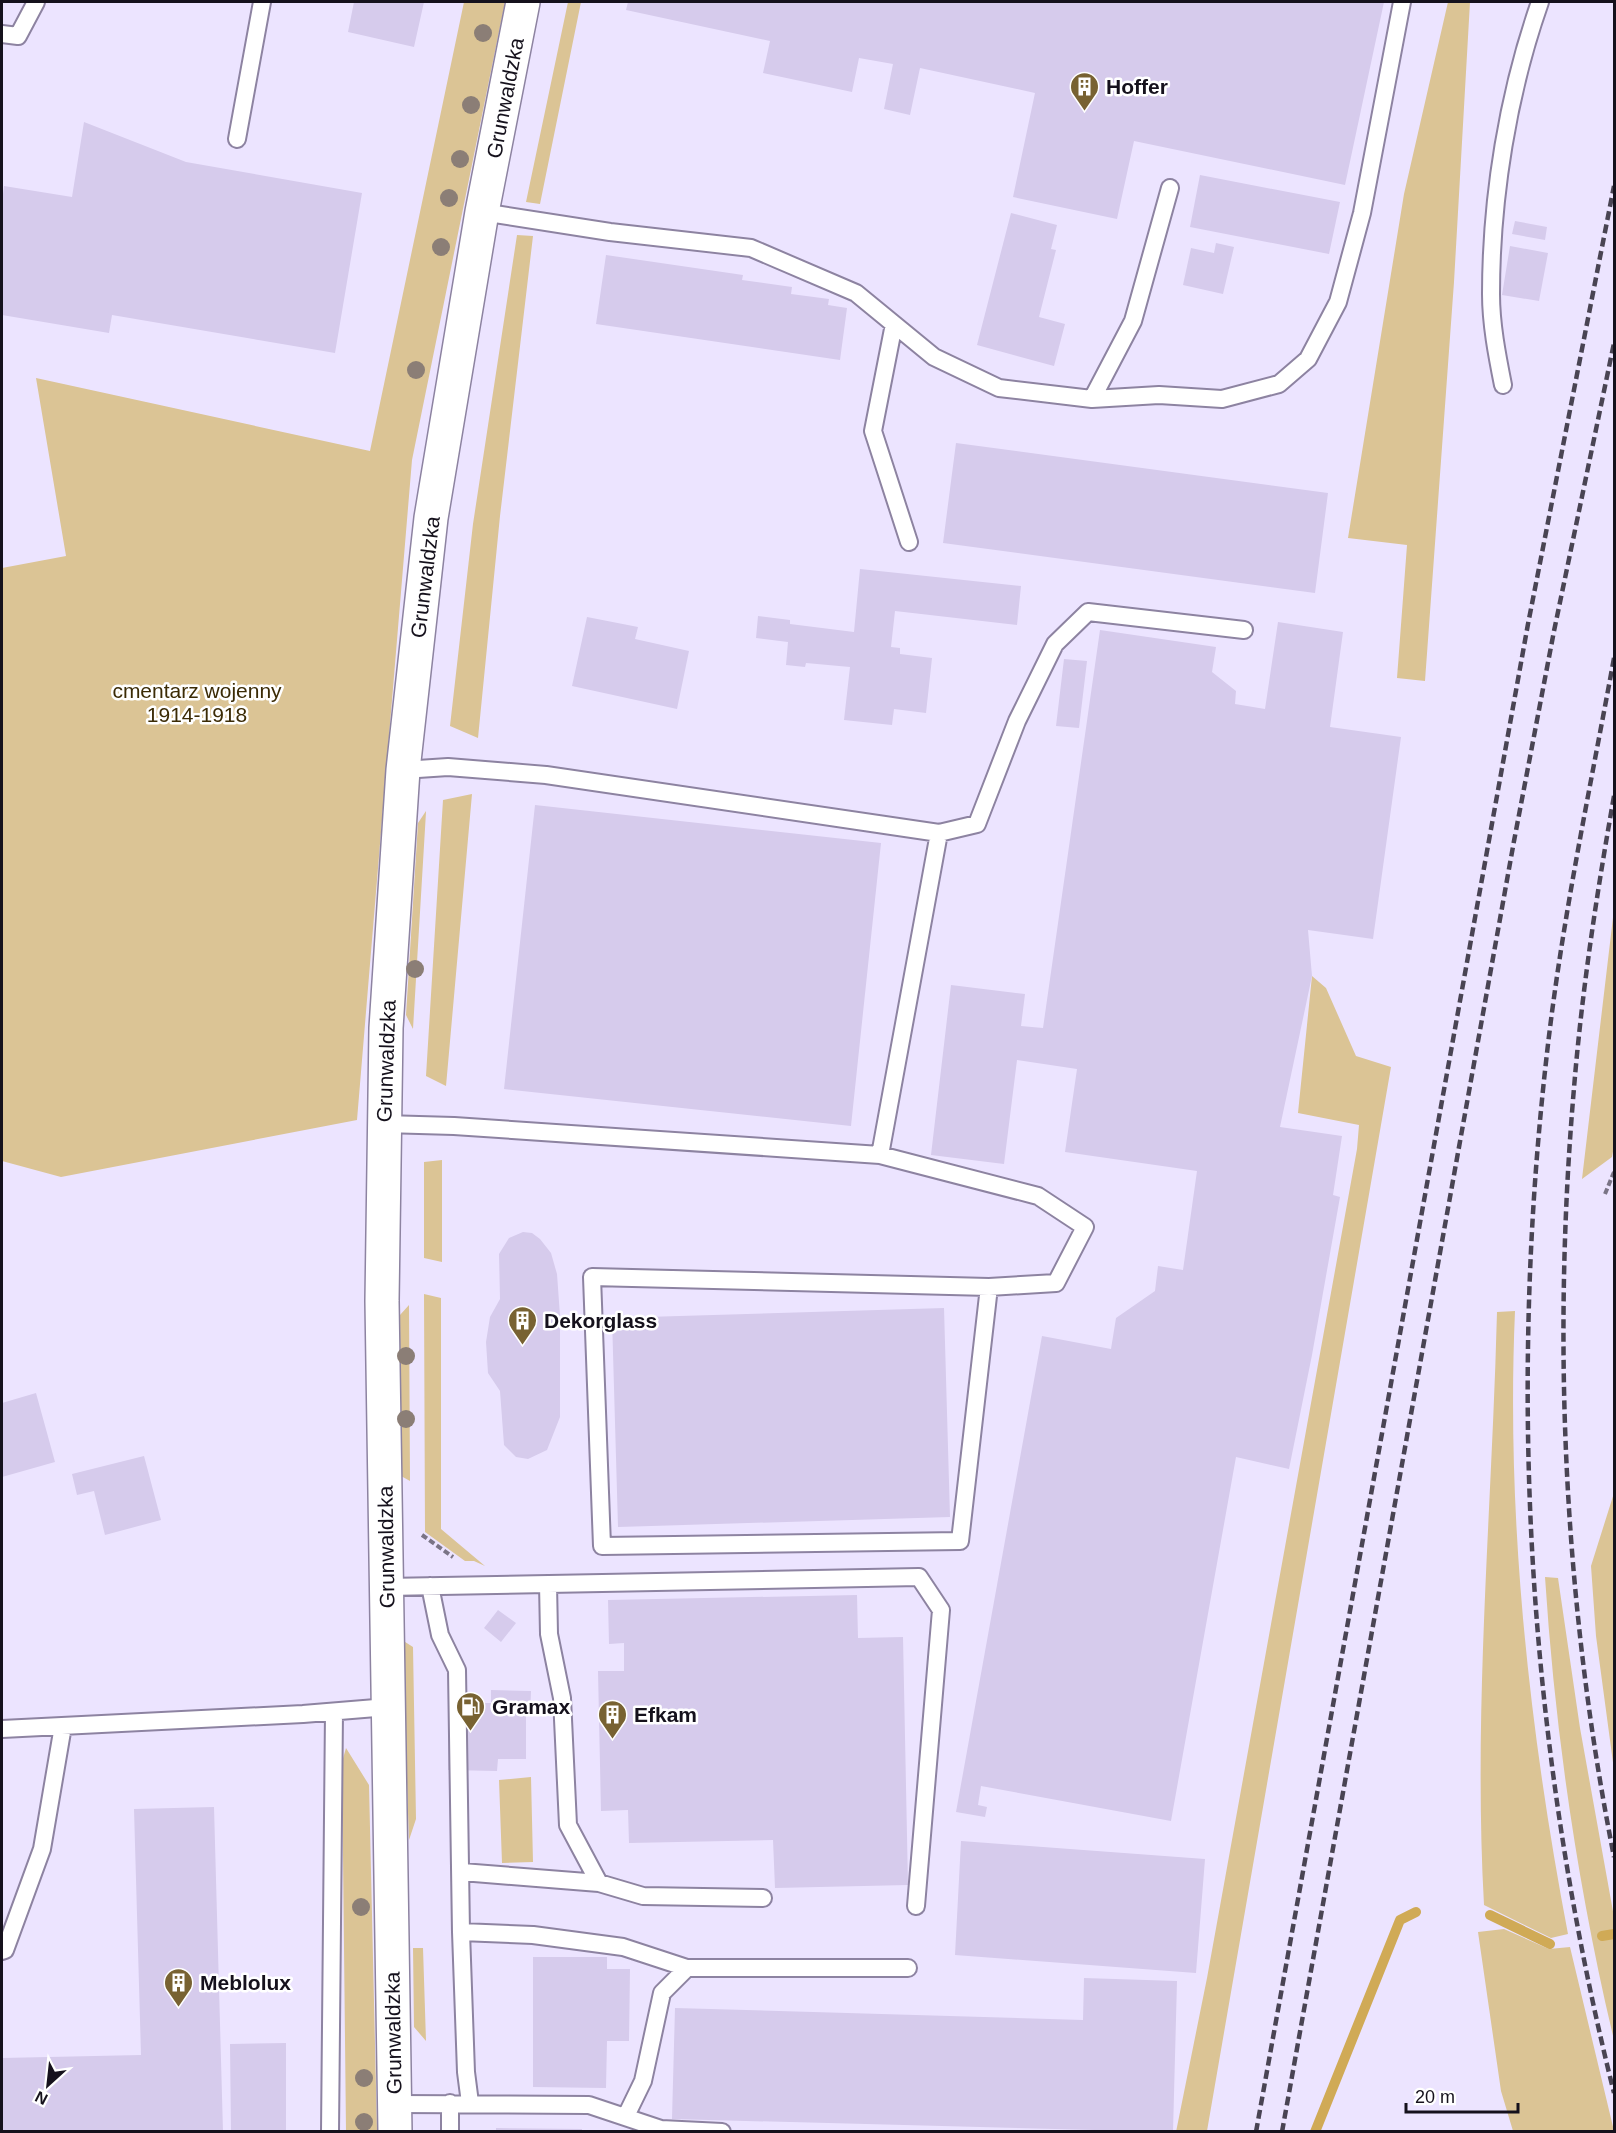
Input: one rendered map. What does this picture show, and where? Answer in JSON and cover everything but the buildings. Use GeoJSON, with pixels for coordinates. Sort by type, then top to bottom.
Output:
{"type":"FeatureCollection","features":[{"type":"Feature","properties":{"kind":"main road","name":"Grunwaldzka"},"geometry":{"type":"LineString","coordinates":[[395,2118],[382,1301],[386,1028],[403,770],[431,518],[482,212],[524,2]]}},
{"type":"Feature","properties":{"kind":"lane"},"geometry":{"type":"LineString","coordinates":[[2,34],[18,36],[36,2]]}},
{"type":"Feature","properties":{"kind":"lane"},"geometry":{"type":"LineString","coordinates":[[237,139],[262,2]]}},
{"type":"Feature","properties":{"kind":"lane"},"geometry":{"type":"LineString","coordinates":[[482,212],[610,232],[751,248],[856,293],[934,357],[999,388],[1092,399],[1159,395],[1222,399],[1279,384],[1308,359],[1338,302],[1362,213],[1402,2]]}},
{"type":"Feature","properties":{"kind":"lane"},"geometry":{"type":"LineString","coordinates":[[1503,385],[1495,340],[1491,295],[1497,211],[1504,148],[1521,65],[1540,2]]}},
{"type":"Feature","properties":{"kind":"lane"},"geometry":{"type":"LineString","coordinates":[[1092,399],[1133,321],[1170,188]]}},
{"type":"Feature","properties":{"kind":"lane"},"geometry":{"type":"LineString","coordinates":[[894,324],[873,431],[909,542]]}},
{"type":"Feature","properties":{"kind":"lane"},"geometry":{"type":"LineString","coordinates":[[403,770],[448,767],[546,775],[939,833],[977,824],[1017,721],[1055,644],[1088,612],[1244,630]]}},
{"type":"Feature","properties":{"kind":"lane"},"geometry":{"type":"LineString","coordinates":[[880,1155],[939,833]]}},
{"type":"Feature","properties":{"kind":"lane"},"geometry":{"type":"LineString","coordinates":[[384,1124],[454,1126],[880,1155],[1038,1196],[1085,1227],[1056,1283],[989,1287],[592,1277],[602,1546],[960,1541],[989,1287]]}},
{"type":"Feature","properties":{"kind":"lane"},"geometry":{"type":"LineString","coordinates":[[386,1587],[919,1577],[941,1610],[916,1906]]}},
{"type":"Feature","properties":{"kind":"lane"},"geometry":{"type":"LineString","coordinates":[[548,1584],[549,1634],[562,1698],[568,1825],[599,1883]]}},
{"type":"Feature","properties":{"kind":"lane"},"geometry":{"type":"LineString","coordinates":[[430,1586],[440,1635],[458,1670],[461,1932],[466,2072],[470,2103]]}},
{"type":"Feature","properties":{"kind":"lane"},"geometry":{"type":"LineString","coordinates":[[2,1729],[334,1712],[388,1707]]}},
{"type":"Feature","properties":{"kind":"lane"},"geometry":{"type":"LineString","coordinates":[[330,2132],[334,1712]]}},
{"type":"Feature","properties":{"kind":"lane"},"geometry":{"type":"LineString","coordinates":[[2,1951],[5,1950],[42,1849],[63,1726]]}},
{"type":"Feature","properties":{"kind":"lane"},"geometry":{"type":"LineString","coordinates":[[462,1872],[599,1883],[643,1896],[763,1898]]}},
{"type":"Feature","properties":{"kind":"lane"},"geometry":{"type":"LineString","coordinates":[[461,1932],[533,1935],[623,1947],[687,1968],[908,1968]]}},
{"type":"Feature","properties":{"kind":"lane"},"geometry":{"type":"LineString","coordinates":[[626,2116],[643,2081],[662,1993],[687,1968]]}},
{"type":"Feature","properties":{"kind":"lane"},"geometry":{"type":"LineString","coordinates":[[450,2103],[450,2132]]}},
{"type":"Feature","properties":{"kind":"lane"},"geometry":{"type":"LineString","coordinates":[[395,2118],[450,2103],[589,2105],[661,2130],[722,2132]]}},
{"type":"Feature","properties":{"kind":"path"},"geometry":{"type":"LineString","coordinates":[[1605,1194],[1614,1172]]}},
{"type":"Feature","properties":{"kind":"green space","name":"cmentarz wojenny 1914-1918"},"geometry":{"type":"Polygon","coordinates":[[[464,2],[505,2],[412,460],[357,1120],[61,1177],[2,1161],[2,568],[66,556],[36,378],[370,451],[464,2]]]}},
{"type":"Feature","properties":{"kind":"green space"},"geometry":{"type":"Polygon","coordinates":[[[568,2],[581,2],[540,204],[526,202],[568,2]]]}},
{"type":"Feature","properties":{"kind":"green space"},"geometry":{"type":"Polygon","coordinates":[[[1448,2],[1470,2],[1454,282],[1425,681],[1397,678],[1407,545],[1348,538],[1404,194],[1448,2]]]}},
{"type":"Feature","properties":{"kind":"green space"},"geometry":{"type":"Polygon","coordinates":[[[517,235],[533,236],[500,516],[478,738],[450,726],[473,524],[517,235]]]}},
{"type":"Feature","properties":{"kind":"green space"},"geometry":{"type":"Polygon","coordinates":[[[472,794],[446,1086],[426,1076],[443,800],[472,794]]]}},
{"type":"Feature","properties":{"kind":"green space"},"geometry":{"type":"Polygon","coordinates":[[[426,811],[413,1029],[406,1015],[418,823],[426,811]]]}},
{"type":"Feature","properties":{"kind":"green space"},"geometry":{"type":"Polygon","coordinates":[[[1614,909],[1614,1146],[1612,1157],[1582,1179],[1614,909]]]}},
{"type":"Feature","properties":{"kind":"green space"},"geometry":{"type":"Polygon","coordinates":[[[1312,976],[1326,988],[1356,1056],[1391,1067],[1207,2131],[1176,2132],[1207,1978],[1357,1149],[1359,1125],[1298,1113],[1312,976]]]}},
{"type":"Feature","properties":{"kind":"green space"},"geometry":{"type":"Polygon","coordinates":[[[442,1160],[442,1262],[424,1258],[424,1162],[442,1160]]]}},
{"type":"Feature","properties":{"kind":"green space"},"geometry":{"type":"Polygon","coordinates":[[[424,1294],[441,1298],[441,1529],[485,1566],[474,1561],[465,1561],[425,1532],[424,1294]]]}},
{"type":"Feature","properties":{"kind":"green space"},"geometry":{"type":"Polygon","coordinates":[[[409,1305],[410,1481],[401,1476],[400,1315],[409,1305]]]}},
{"type":"Feature","properties":{"kind":"green space"},"geometry":{"type":"Polygon","coordinates":[[[1515,1311],[1514,1467],[1524,1624],[1542,1779],[1568,1934],[1551,1938],[1484,1905],[1481,1831],[1482,1683],[1497,1312],[1515,1311]]]}},
{"type":"Feature","properties":{"kind":"green space"},"geometry":{"type":"Polygon","coordinates":[[[1614,1493],[1614,1770],[1596,1636],[1591,1566],[1614,1493]]]}},
{"type":"Feature","properties":{"kind":"green space"},"geometry":{"type":"Polygon","coordinates":[[[1545,1577],[1558,1578],[1580,1728],[1614,1917],[1614,2040],[1589,1926],[1570,1810],[1555,1694],[1545,1577]]]}},
{"type":"Feature","properties":{"kind":"green space"},"geometry":{"type":"Polygon","coordinates":[[[402,1640],[413,1647],[416,1819],[409,1840],[402,1640]]]}},
{"type":"Feature","properties":{"kind":"green space"},"geometry":{"type":"Polygon","coordinates":[[[346,1748],[369,1785],[377,2131],[346,2131],[342,1762],[346,1748]]]}},
{"type":"Feature","properties":{"kind":"green space"},"geometry":{"type":"Polygon","coordinates":[[[531,1777],[533,1862],[502,1863],[499,1780],[531,1777]]]}},
{"type":"Feature","properties":{"kind":"green space"},"geometry":{"type":"Polygon","coordinates":[[[1504,1929],[1549,1949],[1570,1947],[1614,2131],[1513,2131],[1501,2091],[1478,1932],[1504,1929]]]}},
{"type":"Feature","properties":{"kind":"green space"},"geometry":{"type":"Polygon","coordinates":[[[413,1948],[423,1948],[426,2041],[414,2027],[413,1948]]]}},
{"type":"Feature","properties":{"kind":"waterway"},"geometry":{"type":"LineString","coordinates":[[1315,2132],[1400,1920],[1416,1912]]}},
{"type":"Feature","properties":{"kind":"waterway"},"geometry":{"type":"LineString","coordinates":[[1490,1915],[1550,1944]]}},
{"type":"Feature","properties":{"kind":"waterway"},"geometry":{"type":"LineString","coordinates":[[1602,1936],[1614,1934]]}},
{"type":"Feature","properties":{"kind":"railway"},"geometry":{"type":"LineString","coordinates":[[1256,2132],[1528,624],[1614,186]]}},
{"type":"Feature","properties":{"kind":"railway"},"geometry":{"type":"LineString","coordinates":[[1282,2132],[1514,841],[1554,631],[1614,343]]}},
{"type":"Feature","properties":{"kind":"railway"},"geometry":{"type":"LineString","coordinates":[[1614,658],[1568,904],[1547,1053],[1535,1184],[1529,1314],[1528,1445],[1534,1576],[1545,1706],[1562,1836],[1585,1965],[1614,2093]]}},
{"type":"Feature","properties":{"kind":"railway"},"geometry":{"type":"LineString","coordinates":[[1614,796],[1581,1015],[1567,1184],[1564,1280],[1567,1474],[1574,1570],[1597,1762],[1614,1857]]}},
{"type":"Feature","properties":{"kind":"place","name":"Hoffer"},"geometry":{"type":"Point","coordinates":[1085,112]}},
{"type":"Feature","properties":{"kind":"place","name":"Dekorglass"},"geometry":{"type":"Point","coordinates":[523,1346]}},
{"type":"Feature","properties":{"kind":"place","name":"Gramax"},"geometry":{"type":"Point","coordinates":[471,1732]}},
{"type":"Feature","properties":{"kind":"place","name":"Efkam"},"geometry":{"type":"Point","coordinates":[613,1740]}},
{"type":"Feature","properties":{"kind":"place","name":"Meblolux"},"geometry":{"type":"Point","coordinates":[179,2008]}}]}
